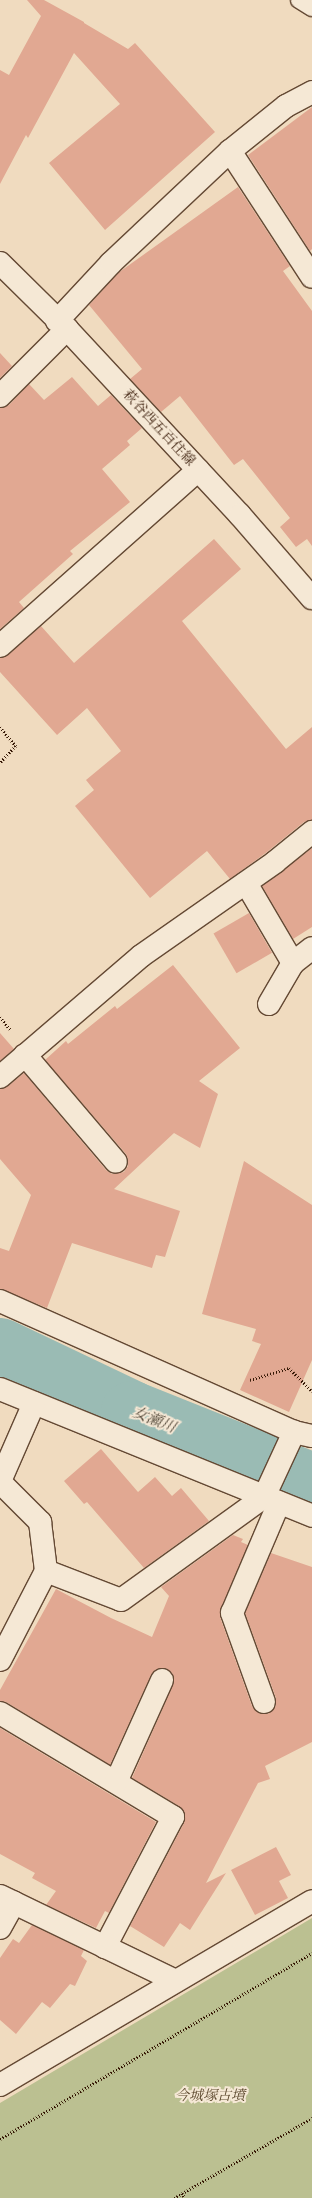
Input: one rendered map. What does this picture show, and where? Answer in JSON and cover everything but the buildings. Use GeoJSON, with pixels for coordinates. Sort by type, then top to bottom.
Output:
{"type":"FeatureCollection","features":[{"type":"Feature","properties":{"kind":"street"},"geometry":{"type":"LineString","coordinates":[[0,396],[62,325],[111,263],[230,151],[286,106],[312,92]]}},
{"type":"Feature","properties":{"kind":"street"},"geometry":{"type":"LineString","coordinates":[[230,151],[312,277]]}},
{"type":"Feature","properties":{"kind":"street","name":"萩谷西五百住線"},"geometry":{"type":"LineString","coordinates":[[0,263],[62,325],[198,470],[312,598]]}},
{"type":"Feature","properties":{"kind":"street"},"geometry":{"type":"LineString","coordinates":[[0,646],[198,470]]}},
{"type":"Feature","properties":{"kind":"street"},"geometry":{"type":"LineString","coordinates":[[0,1077],[141,956],[246,883],[312,832]]}},
{"type":"Feature","properties":{"kind":"street"},"geometry":{"type":"LineString","coordinates":[[246,883],[293,963]]}},
{"type":"Feature","properties":{"kind":"street"},"geometry":{"type":"LineString","coordinates":[[269,1004],[293,963],[312,948]]}},
{"type":"Feature","properties":{"kind":"street"},"geometry":{"type":"LineString","coordinates":[[25,1056],[116,1162]]}},
{"type":"Feature","properties":{"kind":"street"},"geometry":{"type":"LineString","coordinates":[[0,1301],[207,1394],[303,1434],[272,1500],[232,1613],[264,1702]]}},
{"type":"Feature","properties":{"kind":"street"},"geometry":{"type":"LineString","coordinates":[[0,1390],[312,1516]]}},
{"type":"Feature","properties":{"kind":"street"},"geometry":{"type":"LineString","coordinates":[[0,1660],[46,1571],[40,1522],[0,1482],[34,1403]]}},
{"type":"Feature","properties":{"kind":"street"},"geometry":{"type":"LineString","coordinates":[[46,1571],[121,1600],[272,1500]]}},
{"type":"Feature","properties":{"kind":"street"},"geometry":{"type":"LineString","coordinates":[[116,1782],[162,1680]]}},
{"type":"Feature","properties":{"kind":"street"},"geometry":{"type":"LineString","coordinates":[[0,1713],[173,1817],[105,1947]]}},
{"type":"Feature","properties":{"kind":"street"},"geometry":{"type":"LineString","coordinates":[[0,1928],[7,1900],[176,1981]]}},
{"type":"Feature","properties":{"kind":"street"},"geometry":{"type":"LineString","coordinates":[[0,2085],[312,1901]]}},
{"type":"Feature","properties":{"kind":"lane"},"geometry":{"type":"LineString","coordinates":[[299,0],[312,8]]}},
{"type":"Feature","properties":{"kind":"path"},"geometry":{"type":"LineString","coordinates":[[0,727],[16,746],[0,763]]}},
{"type":"Feature","properties":{"kind":"path"},"geometry":{"type":"LineString","coordinates":[[207,1394],[289,1368],[312,1391]]}},
{"type":"Feature","properties":{"kind":"path"},"geometry":{"type":"LineString","coordinates":[[0,2139],[312,1953]]}},
{"type":"Feature","properties":{"kind":"path"},"geometry":{"type":"LineString","coordinates":[[174,2198],[312,2118]]}},
{"type":"Feature","properties":{"kind":"path"},"geometry":{"type":"LineString","coordinates":[[182,2193],[185,2198]]}},
{"type":"Feature","properties":{"kind":"green space","name":"今城塚古墳"},"geometry":{"type":"Polygon","coordinates":[[[312,1918],[312,2198],[0,2198],[0,2103],[312,1918]]]}},
{"type":"Feature","properties":{"kind":"waterway","name":"女瀬川"},"geometry":{"type":"LineString","coordinates":[[0,1349],[132,1412],[312,1484]]}}]}
